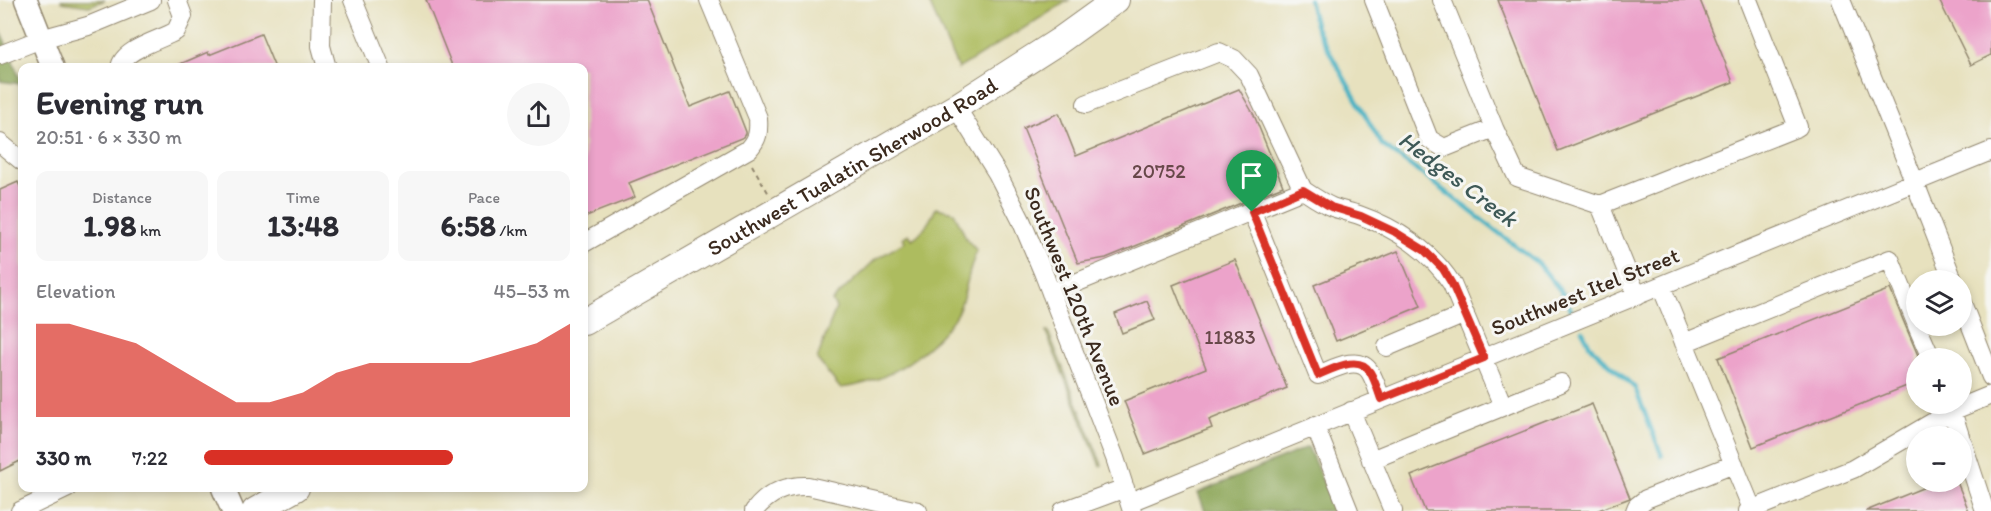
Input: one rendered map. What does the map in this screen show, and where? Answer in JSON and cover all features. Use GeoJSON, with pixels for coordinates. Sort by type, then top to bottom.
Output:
{"type":"FeatureCollection","features":[{"type":"Feature","properties":{"kind":"highway","name":"Southwest Tualatin Sherwood Road"},"geometry":{"type":"LineString","coordinates":[[588,320],[956,107],[1059,41],[1116,0]]}},
{"type":"Feature","properties":{"kind":"highway"},"geometry":{"type":"LineString","coordinates":[[255,511],[289,492]]}},
{"type":"Feature","properties":{"kind":"main road"},"geometry":{"type":"LineString","coordinates":[[26,0],[51,63]]}},
{"type":"Feature","properties":{"kind":"main road"},"geometry":{"type":"LineString","coordinates":[[225,492],[233,511]]}},
{"type":"Feature","properties":{"kind":"street"},"geometry":{"type":"LineString","coordinates":[[0,55],[41,39],[88,26],[151,0]]}},
{"type":"Feature","properties":{"kind":"street"},"geometry":{"type":"LineString","coordinates":[[121,63],[128,53],[176,31],[183,16],[177,0]]}},
{"type":"Feature","properties":{"kind":"street"},"geometry":{"type":"LineString","coordinates":[[322,0],[321,46],[326,63]]}},
{"type":"Feature","properties":{"kind":"street"},"geometry":{"type":"LineString","coordinates":[[353,0],[379,63]]}},
{"type":"Feature","properties":{"kind":"street"},"geometry":{"type":"LineString","coordinates":[[588,241],[746,151],[756,141],[759,130],[758,118],[709,0]]}},
{"type":"Feature","properties":{"kind":"street"},"geometry":{"type":"LineString","coordinates":[[1374,0],[1429,139],[1444,148],[1494,128]]}},
{"type":"Feature","properties":{"kind":"street"},"geometry":{"type":"LineString","coordinates":[[1442,0],[1494,128],[1517,177],[1600,206],[1798,127],[1748,0]]}},
{"type":"Feature","properties":{"kind":"street"},"geometry":{"type":"LineString","coordinates":[[1840,0],[1916,183],[1949,270]]}},
{"type":"Feature","properties":{"kind":"street"},"geometry":{"type":"LineString","coordinates":[[1086,104],[1219,52],[1234,59],[1249,75],[1303,190],[1331,207],[1361,216],[1395,232],[1424,250],[1443,269],[1452,284],[1503,406]]}},
{"type":"Feature","properties":{"kind":"street","name":"Southwest 120th Avenue"},"geometry":{"type":"LineString","coordinates":[[956,107],[1002,182],[1021,220],[1115,458],[1129,500]]}},
{"type":"Feature","properties":{"kind":"street"},"geometry":{"type":"LineString","coordinates":[[0,143],[18,157]]}},
{"type":"Feature","properties":{"kind":"street","name":"Southwest Itel Street"},"geometry":{"type":"LineString","coordinates":[[1063,511],[1129,500],[1991,151]]}},
{"type":"Feature","properties":{"kind":"street"},"geometry":{"type":"LineString","coordinates":[[1051,293],[1303,190]]}},
{"type":"Feature","properties":{"kind":"street"},"geometry":{"type":"LineString","coordinates":[[1600,206],[1636,296]]}},
{"type":"Feature","properties":{"kind":"street"},"geometry":{"type":"LineString","coordinates":[[1252,212],[1318,375],[1351,363],[1363,364],[1370,372],[1381,399]]}},
{"type":"Feature","properties":{"kind":"street"},"geometry":{"type":"LineString","coordinates":[[1684,343],[1890,259],[1906,298]]}},
{"type":"Feature","properties":{"kind":"street"},"geometry":{"type":"LineString","coordinates":[[1661,286],[1734,464],[1750,510],[1853,469],[1940,414]]}},
{"type":"Feature","properties":{"kind":"street"},"geometry":{"type":"LineString","coordinates":[[1386,347],[1465,314]]}},
{"type":"Feature","properties":{"kind":"street"},"geometry":{"type":"LineString","coordinates":[[1972,329],[1991,377]]}},
{"type":"Feature","properties":{"kind":"street"},"geometry":{"type":"LineString","coordinates":[[1371,460],[1561,383]]}},
{"type":"Feature","properties":{"kind":"street"},"geometry":{"type":"LineString","coordinates":[[1972,401],[1991,395]]}},
{"type":"Feature","properties":{"kind":"street"},"geometry":{"type":"LineString","coordinates":[[1351,411],[1393,511]]}},
{"type":"Feature","properties":{"kind":"street"},"geometry":{"type":"LineString","coordinates":[[1315,426],[1349,511]]}},
{"type":"Feature","properties":{"kind":"street"},"geometry":{"type":"LineString","coordinates":[[1635,511],[1637,506],[1646,499],[1734,464]]}},
{"type":"Feature","properties":{"kind":"street"},"geometry":{"type":"LineString","coordinates":[[1972,471],[1985,511]]}},
{"type":"Feature","properties":{"kind":"street"},"geometry":{"type":"LineString","coordinates":[[754,511],[767,497],[793,486],[808,486],[918,511]]}},
{"type":"Feature","properties":{"kind":"street"},"geometry":{"type":"LineString","coordinates":[[30,509],[61,492]]}},
{"type":"Feature","properties":{"kind":"path"},"geometry":{"type":"LineString","coordinates":[[746,151],[752,166],[778,209]]}},
{"type":"Feature","properties":{"kind":"green space"},"geometry":{"type":"Polygon","coordinates":[[[61,0],[105,0],[89,6],[61,0]]]}},
{"type":"Feature","properties":{"kind":"green space"},"geometry":{"type":"Polygon","coordinates":[[[928,0],[1069,0],[958,69],[928,0]]]}},
{"type":"Feature","properties":{"kind":"green space"},"geometry":{"type":"Polygon","coordinates":[[[0,29],[18,74],[18,83],[0,81],[0,29]]]}},
{"type":"Feature","properties":{"kind":"green space"},"geometry":{"type":"Polygon","coordinates":[[[936,208],[954,212],[967,240],[977,251],[957,313],[951,323],[930,345],[895,371],[869,382],[840,388],[817,359],[836,308],[832,301],[876,259],[905,242],[903,237],[909,234],[912,239],[920,233],[936,208]]]}},
{"type":"Feature","properties":{"kind":"green space"},"geometry":{"type":"Polygon","coordinates":[[[1048,331],[1102,465],[1100,466],[1046,332],[1048,331]]]}},
{"type":"Feature","properties":{"kind":"green space"},"geometry":{"type":"Polygon","coordinates":[[[1308,447],[1336,511],[1205,511],[1198,493],[1308,447]]]}},
{"type":"Feature","properties":{"kind":"building"},"geometry":{"type":"Polygon","coordinates":[[[426,0],[647,0],[690,107],[730,91],[746,134],[744,137],[629,183],[635,197],[588,215],[588,63],[451,63],[426,0]]]}},
{"type":"Feature","properties":{"kind":"building"},"geometry":{"type":"Polygon","coordinates":[[[1498,0],[1700,0],[1733,82],[1558,151],[1498,0]]]}},
{"type":"Feature","properties":{"kind":"building"},"geometry":{"type":"Polygon","coordinates":[[[1939,0],[1991,0],[1991,55],[1971,65],[1939,0]]]}},
{"type":"Feature","properties":{"kind":"building"},"geometry":{"type":"Polygon","coordinates":[[[261,34],[273,63],[183,63],[208,52],[209,55],[261,34]]]}},
{"type":"Feature","properties":{"kind":"building"},"geometry":{"type":"Polygon","coordinates":[[[1239,89],[1254,115],[1283,186],[1106,258],[1078,263],[1023,128],[1059,113],[1076,156],[1239,89]]]}},
{"type":"Feature","properties":{"kind":"building"},"geometry":{"type":"Polygon","coordinates":[[[18,182],[18,462],[0,471],[0,190],[18,182]]]}},
{"type":"Feature","properties":{"kind":"building"},"geometry":{"type":"Polygon","coordinates":[[[1398,251],[1421,306],[1336,341],[1314,285],[1398,251]]]}},
{"type":"Feature","properties":{"kind":"building"},"geometry":{"type":"Polygon","coordinates":[[[1235,260],[1287,388],[1209,420],[1212,428],[1145,454],[1124,401],[1206,368],[1173,285],[1235,260]]]}},
{"type":"Feature","properties":{"kind":"building"},"geometry":{"type":"Polygon","coordinates":[[[1890,289],[1906,327],[1906,336],[1910,336],[1915,348],[1906,348],[1906,386],[1753,447],[1718,358],[1890,289]]]}},
{"type":"Feature","properties":{"kind":"building"},"geometry":{"type":"Polygon","coordinates":[[[1147,301],[1155,320],[1122,333],[1115,314],[1147,301]]]}},
{"type":"Feature","properties":{"kind":"building"},"geometry":{"type":"Polygon","coordinates":[[[1592,404],[1630,498],[1596,511],[1425,511],[1411,476],[1592,404]]]}},
{"type":"Feature","properties":{"kind":"building"},"geometry":{"type":"Polygon","coordinates":[[[1913,492],[1961,492],[1969,511],[1866,511],[1913,492]]]}},
{"type":"Feature","properties":{"kind":"waterway","name":"Hedges Creek"},"geometry":{"type":"LineString","coordinates":[[1309,0],[1316,28],[1382,145],[1539,264],[1564,295],[1571,310]]}},
{"type":"Feature","properties":{"kind":"waterway","name":"Hedges Creek"},"geometry":{"type":"LineString","coordinates":[[1582,330],[1590,346],[1635,388],[1662,456]]}},
{"type":"Feature","properties":{"kind":"route"},"geometry":{"type":"LineString","coordinates":[[1303,190],[1331,207],[1361,216],[1395,232],[1424,250],[1443,269],[1452,284],[1484,358],[1381,399],[1370,372],[1363,364],[1351,363],[1318,375],[1252,212],[1303,190]]}}]}
